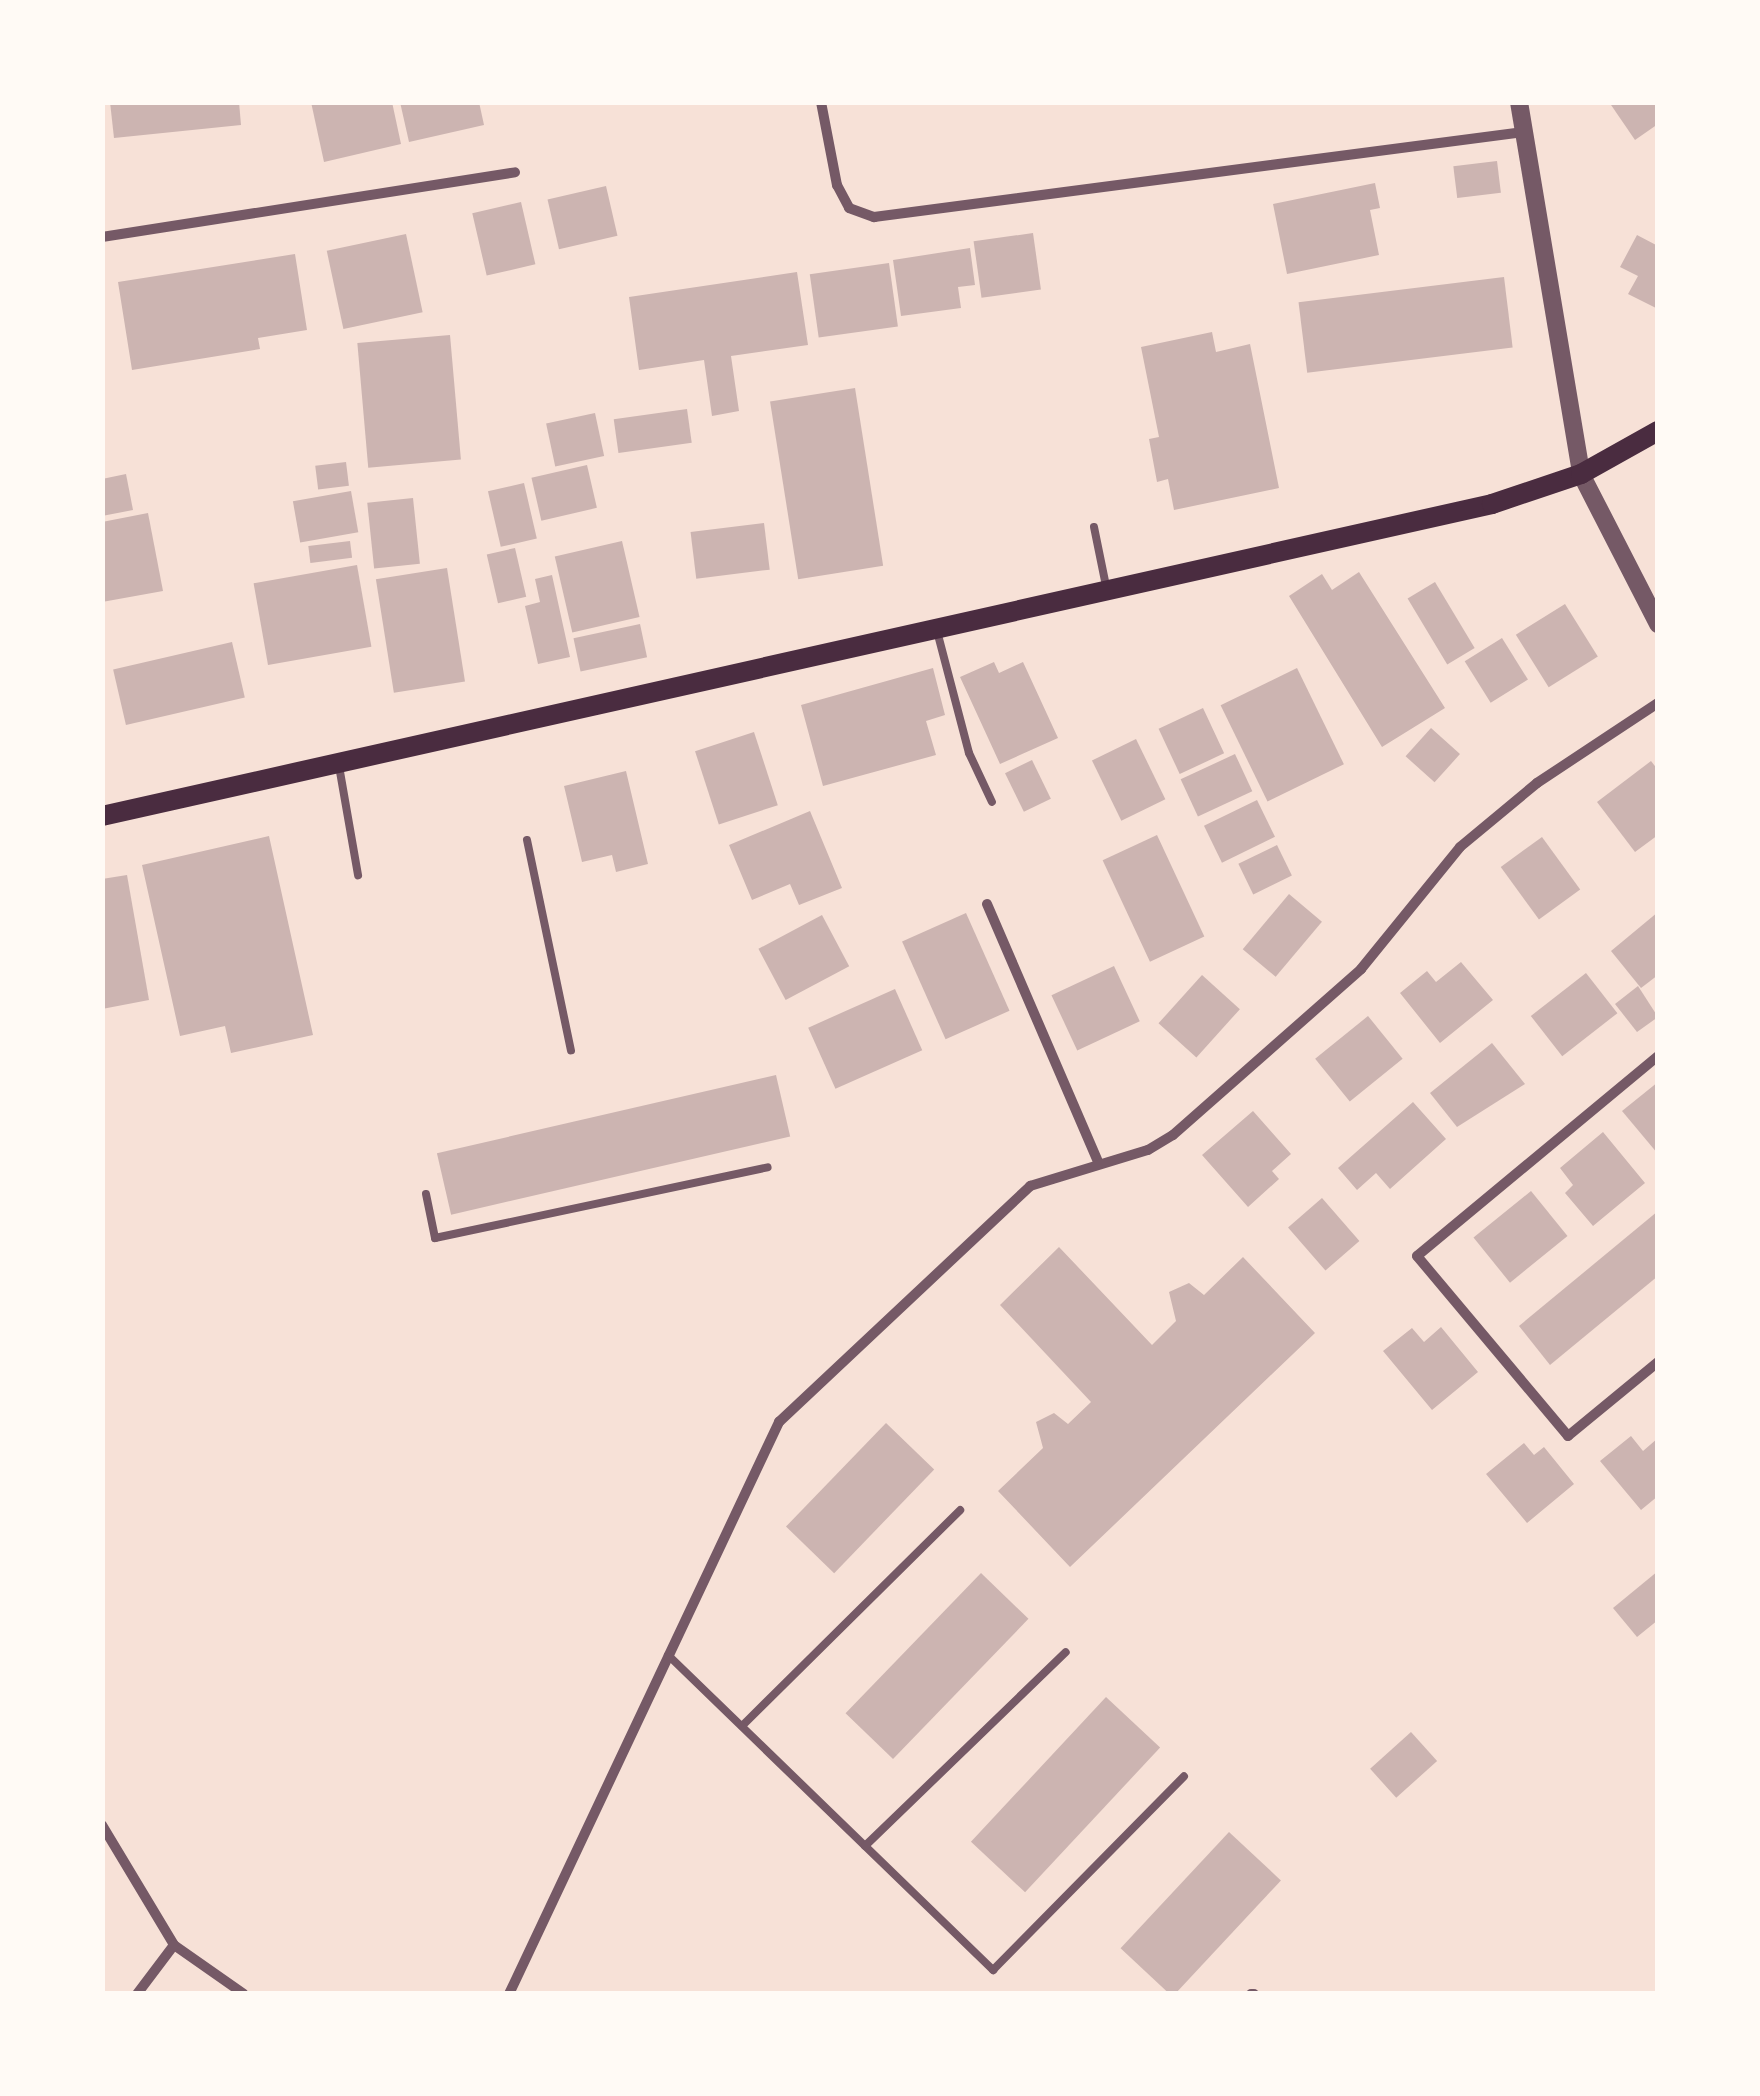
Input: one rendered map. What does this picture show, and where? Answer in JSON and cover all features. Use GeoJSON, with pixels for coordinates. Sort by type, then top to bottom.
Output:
{"type":"FeatureCollection","features":[{"type":"Feature","properties":{"kind":"main road"},"geometry":{"type":"LineString","coordinates":[[102,816],[1492,504],[1581,474],[1658,431]]}},
{"type":"Feature","properties":{"kind":"street"},"geometry":{"type":"LineString","coordinates":[[821,102],[838,185],[849,208],[874,217],[1523,132]]}},
{"type":"Feature","properties":{"kind":"street"},"geometry":{"type":"LineString","coordinates":[[1519,102],[1581,474],[1658,624]]}},
{"type":"Feature","properties":{"kind":"street"},"geometry":{"type":"LineString","coordinates":[[102,237],[515,172]]}},
{"type":"Feature","properties":{"kind":"street"},"geometry":{"type":"LineString","coordinates":[[509,1994],[779,1422],[1030,1186],[1098,1162],[1148,1150],[1172,1134],[1360,970],[1460,847],[1537,783],[1658,703]]}},
{"type":"Feature","properties":{"kind":"street"},"geometry":{"type":"LineString","coordinates":[[987,904],[1098,1162]]}},
{"type":"Feature","properties":{"kind":"street"},"geometry":{"type":"LineString","coordinates":[[1658,1056],[1417,1256],[1568,1436],[1658,1362]]}},
{"type":"Feature","properties":{"kind":"street"},"geometry":{"type":"LineString","coordinates":[[102,1825],[174,1945],[244,1994]]}},
{"type":"Feature","properties":{"kind":"street"},"geometry":{"type":"LineString","coordinates":[[138,1994],[174,1945]]}},
{"type":"Feature","properties":{"kind":"lane"},"geometry":{"type":"LineString","coordinates":[[1094,527],[1107,588]]}},
{"type":"Feature","properties":{"kind":"lane"},"geometry":{"type":"LineString","coordinates":[[937,627],[969,753],[992,802]]}},
{"type":"Feature","properties":{"kind":"lane"},"geometry":{"type":"LineString","coordinates":[[339,764],[358,875]]}},
{"type":"Feature","properties":{"kind":"lane"},"geometry":{"type":"LineString","coordinates":[[527,840],[570,1050]]}},
{"type":"Feature","properties":{"kind":"lane"},"geometry":{"type":"LineString","coordinates":[[426,1194],[435,1238],[768,1167]]}},
{"type":"Feature","properties":{"kind":"lane"},"geometry":{"type":"LineString","coordinates":[[742,1726],[960,1510]]}},
{"type":"Feature","properties":{"kind":"lane"},"geometry":{"type":"LineString","coordinates":[[866,1846],[1066,1652]]}},
{"type":"Feature","properties":{"kind":"lane"},"geometry":{"type":"LineString","coordinates":[[668,1654],[994,1970],[1184,1776]]}},
{"type":"Feature","properties":{"kind":"building"},"geometry":{"type":"Polygon","coordinates":[[[110,102],[239,102],[241,125],[114,138],[110,102]]]}},
{"type":"Feature","properties":{"kind":"building"},"geometry":{"type":"Polygon","coordinates":[[[311,102],[392,102],[401,144],[324,162],[311,102]]]}},
{"type":"Feature","properties":{"kind":"building"},"geometry":{"type":"Polygon","coordinates":[[[400,102],[479,102],[484,125],[409,142],[400,102]]]}},
{"type":"Feature","properties":{"kind":"building"},"geometry":{"type":"Polygon","coordinates":[[[1609,102],[1658,102],[1658,124],[1635,140],[1609,102]]]}},
{"type":"Feature","properties":{"kind":"building"},"geometry":{"type":"Polygon","coordinates":[[[1497,161],[1501,193],[1457,198],[1453,166],[1497,161]]]}},
{"type":"Feature","properties":{"kind":"building"},"geometry":{"type":"Polygon","coordinates":[[[1375,183],[1380,208],[1370,210],[1379,255],[1287,274],[1273,204],[1375,183]]]}},
{"type":"Feature","properties":{"kind":"building"},"geometry":{"type":"Polygon","coordinates":[[[606,186],[617,236],[559,249],[548,199],[606,186]]]}},
{"type":"Feature","properties":{"kind":"building"},"geometry":{"type":"Polygon","coordinates":[[[521,202],[535,264],[487,276],[472,213],[521,202]]]}},
{"type":"Feature","properties":{"kind":"building"},"geometry":{"type":"Polygon","coordinates":[[[1033,233],[1041,289],[982,298],[974,241],[1033,233]]]}},
{"type":"Feature","properties":{"kind":"building"},"geometry":{"type":"Polygon","coordinates":[[[406,234],[423,312],[343,329],[327,251],[406,234]]]}},
{"type":"Feature","properties":{"kind":"building"},"geometry":{"type":"Polygon","coordinates":[[[1637,235],[1658,246],[1658,309],[1628,294],[1638,276],[1620,267],[1637,235]]]}},
{"type":"Feature","properties":{"kind":"building"},"geometry":{"type":"Polygon","coordinates":[[[970,248],[975,285],[958,287],[961,308],[901,316],[893,260],[970,248]]]}},
{"type":"Feature","properties":{"kind":"building"},"geometry":{"type":"Polygon","coordinates":[[[295,254],[307,330],[258,338],[260,349],[132,370],[118,282],[295,254]]]}},
{"type":"Feature","properties":{"kind":"building"},"geometry":{"type":"Polygon","coordinates":[[[889,263],[898,326],[819,338],[810,274],[889,263]]]}},
{"type":"Feature","properties":{"kind":"building"},"geometry":{"type":"Polygon","coordinates":[[[797,272],[808,345],[731,356],[739,411],[712,416],[704,360],[639,370],[629,297],[797,272]]]}},
{"type":"Feature","properties":{"kind":"building"},"geometry":{"type":"Polygon","coordinates":[[[1504,277],[1513,347],[1307,373],[1299,302],[1504,277]]]}},
{"type":"Feature","properties":{"kind":"building"},"geometry":{"type":"Polygon","coordinates":[[[1212,332],[1216,352],[1250,344],[1279,488],[1174,510],[1168,479],[1157,482],[1149,439],[1159,437],[1141,347],[1212,332]]]}},
{"type":"Feature","properties":{"kind":"building"},"geometry":{"type":"Polygon","coordinates":[[[450,335],[461,460],[368,468],[357,343],[450,335]]]}},
{"type":"Feature","properties":{"kind":"building"},"geometry":{"type":"Polygon","coordinates":[[[855,388],[883,566],[798,579],[770,401],[855,388]]]}},
{"type":"Feature","properties":{"kind":"building"},"geometry":{"type":"Polygon","coordinates":[[[687,409],[692,443],[618,453],[614,419],[687,409]]]}},
{"type":"Feature","properties":{"kind":"building"},"geometry":{"type":"Polygon","coordinates":[[[595,413],[604,456],[555,466],[546,423],[595,413]]]}},
{"type":"Feature","properties":{"kind":"building"},"geometry":{"type":"Polygon","coordinates":[[[346,462],[349,486],[318,490],[315,466],[346,462]]]}},
{"type":"Feature","properties":{"kind":"building"},"geometry":{"type":"Polygon","coordinates":[[[587,465],[597,508],[541,521],[531,478],[587,465]]]}},
{"type":"Feature","properties":{"kind":"building"},"geometry":{"type":"Polygon","coordinates":[[[126,474],[133,510],[102,516],[102,479],[126,474]]]}},
{"type":"Feature","properties":{"kind":"building"},"geometry":{"type":"Polygon","coordinates":[[[524,483],[537,539],[501,547],[488,491],[524,483]]]}},
{"type":"Feature","properties":{"kind":"building"},"geometry":{"type":"Polygon","coordinates":[[[351,491],[358,532],[300,543],[293,501],[351,491]]]}},
{"type":"Feature","properties":{"kind":"building"},"geometry":{"type":"Polygon","coordinates":[[[413,498],[420,564],[374,568],[367,503],[413,498]]]}},
{"type":"Feature","properties":{"kind":"building"},"geometry":{"type":"Polygon","coordinates":[[[148,513],[163,591],[102,602],[102,522],[148,513]]]}},
{"type":"Feature","properties":{"kind":"building"},"geometry":{"type":"Polygon","coordinates":[[[764,523],[770,570],[696,579],[691,532],[764,523]]]}},
{"type":"Feature","properties":{"kind":"building"},"geometry":{"type":"Polygon","coordinates":[[[350,541],[352,558],[310,563],[308,546],[350,541]]]}},
{"type":"Feature","properties":{"kind":"building"},"geometry":{"type":"Polygon","coordinates":[[[622,541],[640,617],[572,633],[555,557],[622,541]]]}},
{"type":"Feature","properties":{"kind":"building"},"geometry":{"type":"Polygon","coordinates":[[[515,548],[526,597],[498,603],[487,555],[515,548]]]}},
{"type":"Feature","properties":{"kind":"building"},"geometry":{"type":"Polygon","coordinates":[[[357,565],[371,647],[268,665],[254,583],[357,565]]]}},
{"type":"Feature","properties":{"kind":"building"},"geometry":{"type":"Polygon","coordinates":[[[447,568],[465,682],[394,693],[376,579],[447,568]]]}},
{"type":"Feature","properties":{"kind":"building"},"geometry":{"type":"Polygon","coordinates":[[[1359,572],[1445,708],[1382,747],[1289,596],[1322,574],[1332,590],[1359,572]]]}},
{"type":"Feature","properties":{"kind":"building"},"geometry":{"type":"Polygon","coordinates":[[[552,575],[570,657],[538,664],[525,606],[540,602],[535,579],[552,575]]]}},
{"type":"Feature","properties":{"kind":"building"},"geometry":{"type":"Polygon","coordinates":[[[1435,582],[1475,648],[1447,664],[1408,598],[1435,582]]]}},
{"type":"Feature","properties":{"kind":"building"},"geometry":{"type":"Polygon","coordinates":[[[1565,604],[1598,657],[1549,687],[1516,635],[1565,604]]]}},
{"type":"Feature","properties":{"kind":"building"},"geometry":{"type":"Polygon","coordinates":[[[640,624],[647,657],[581,671],[573,638],[640,624]]]}},
{"type":"Feature","properties":{"kind":"building"},"geometry":{"type":"Polygon","coordinates":[[[1502,638],[1528,680],[1491,703],[1465,661],[1502,638]]]}},
{"type":"Feature","properties":{"kind":"building"},"geometry":{"type":"Polygon","coordinates":[[[232,642],[245,698],[126,725],[113,669],[232,642]]]}},
{"type":"Feature","properties":{"kind":"building"},"geometry":{"type":"Polygon","coordinates":[[[994,662],[999,673],[1023,662],[1058,738],[1000,764],[960,677],[994,662]]]}},
{"type":"Feature","properties":{"kind":"building"},"geometry":{"type":"Polygon","coordinates":[[[933,668],[945,715],[926,721],[936,755],[823,786],[801,705],[933,668]]]}},
{"type":"Feature","properties":{"kind":"building"},"geometry":{"type":"Polygon","coordinates":[[[1297,668],[1344,764],[1268,801],[1221,705],[1297,668]]]}},
{"type":"Feature","properties":{"kind":"building"},"geometry":{"type":"Polygon","coordinates":[[[1203,708],[1224,753],[1180,774],[1159,729],[1203,708]]]}},
{"type":"Feature","properties":{"kind":"building"},"geometry":{"type":"Polygon","coordinates":[[[1431,728],[1460,754],[1435,782],[1406,756],[1431,728]]]}},
{"type":"Feature","properties":{"kind":"building"},"geometry":{"type":"Polygon","coordinates":[[[754,732],[778,805],[719,824],[695,751],[754,732]]]}},
{"type":"Feature","properties":{"kind":"building"},"geometry":{"type":"Polygon","coordinates":[[[1136,739],[1165,799],[1121,821],[1092,760],[1136,739]]]}},
{"type":"Feature","properties":{"kind":"building"},"geometry":{"type":"Polygon","coordinates":[[[1235,754],[1252,791],[1198,817],[1181,779],[1235,754]]]}},
{"type":"Feature","properties":{"kind":"building"},"geometry":{"type":"Polygon","coordinates":[[[1032,760],[1051,799],[1024,812],[1005,773],[1032,760]]]}},
{"type":"Feature","properties":{"kind":"building"},"geometry":{"type":"Polygon","coordinates":[[[1651,761],[1658,770],[1658,835],[1635,852],[1597,802],[1651,761]]]}},
{"type":"Feature","properties":{"kind":"building"},"geometry":{"type":"Polygon","coordinates":[[[626,771],[648,864],[616,872],[612,855],[582,862],[564,786],[626,771]]]}},
{"type":"Feature","properties":{"kind":"building"},"geometry":{"type":"Polygon","coordinates":[[[1257,800],[1275,837],[1222,863],[1204,826],[1257,800]]]}},
{"type":"Feature","properties":{"kind":"building"},"geometry":{"type":"Polygon","coordinates":[[[810,811],[842,888],[799,905],[790,884],[752,900],[729,845],[810,811]]]}},
{"type":"Feature","properties":{"kind":"building"},"geometry":{"type":"Polygon","coordinates":[[[1157,835],[1204,937],[1150,962],[1103,860],[1157,835]]]}},
{"type":"Feature","properties":{"kind":"building"},"geometry":{"type":"Polygon","coordinates":[[[269,836],[313,1035],[231,1053],[225,1026],[180,1036],[142,865],[269,836]]]}},
{"type":"Feature","properties":{"kind":"building"},"geometry":{"type":"Polygon","coordinates":[[[1542,837],[1580,890],[1539,920],[1501,867],[1542,837]]]}},
{"type":"Feature","properties":{"kind":"building"},"geometry":{"type":"Polygon","coordinates":[[[1277,845],[1292,876],[1253,894],[1238,864],[1277,845]]]}},
{"type":"Feature","properties":{"kind":"building"},"geometry":{"type":"Polygon","coordinates":[[[127,875],[149,1000],[102,1009],[102,879],[127,875]]]}},
{"type":"Feature","properties":{"kind":"building"},"geometry":{"type":"Polygon","coordinates":[[[1289,894],[1322,922],[1276,977],[1243,949],[1289,894]]]}},
{"type":"Feature","properties":{"kind":"building"},"geometry":{"type":"Polygon","coordinates":[[[1658,912],[1658,975],[1641,988],[1611,951],[1658,912]]]}},
{"type":"Feature","properties":{"kind":"building"},"geometry":{"type":"Polygon","coordinates":[[[966,913],[1010,1011],[946,1039],[902,941],[966,913]]]}},
{"type":"Feature","properties":{"kind":"building"},"geometry":{"type":"Polygon","coordinates":[[[822,915],[849,966],[786,1000],[758,949],[822,915]]]}},
{"type":"Feature","properties":{"kind":"building"},"geometry":{"type":"Polygon","coordinates":[[[1461,962],[1493,1000],[1440,1043],[1400,993],[1427,971],[1436,982],[1461,962]]]}},
{"type":"Feature","properties":{"kind":"building"},"geometry":{"type":"Polygon","coordinates":[[[1114,966],[1140,1021],[1077,1050],[1051,995],[1114,966]]]}},
{"type":"Feature","properties":{"kind":"building"},"geometry":{"type":"Polygon","coordinates":[[[1586,973],[1617,1013],[1562,1056],[1531,1016],[1586,973]]]}},
{"type":"Feature","properties":{"kind":"building"},"geometry":{"type":"Polygon","coordinates":[[[1202,975],[1240,1009],[1196,1057],[1159,1023],[1202,975]]]}},
{"type":"Feature","properties":{"kind":"building"},"geometry":{"type":"Polygon","coordinates":[[[1638,986],[1658,1017],[1637,1032],[1615,1004],[1638,986]]]}},
{"type":"Feature","properties":{"kind":"building"},"geometry":{"type":"Polygon","coordinates":[[[895,989],[922,1050],[835,1089],[808,1028],[895,989]]]}},
{"type":"Feature","properties":{"kind":"building"},"geometry":{"type":"Polygon","coordinates":[[[1368,1016],[1403,1059],[1350,1102],[1315,1059],[1368,1016]]]}},
{"type":"Feature","properties":{"kind":"building"},"geometry":{"type":"Polygon","coordinates":[[[1492,1043],[1525,1084],[1457,1127],[1430,1093],[1492,1043]]]}},
{"type":"Feature","properties":{"kind":"building"},"geometry":{"type":"Polygon","coordinates":[[[776,1075],[790,1136],[451,1215],[437,1153],[776,1075]]]}},
{"type":"Feature","properties":{"kind":"building"},"geometry":{"type":"Polygon","coordinates":[[[1658,1082],[1658,1154],[1622,1111],[1658,1082]]]}},
{"type":"Feature","properties":{"kind":"building"},"geometry":{"type":"Polygon","coordinates":[[[1413,1102],[1446,1139],[1390,1189],[1376,1173],[1357,1190],[1338,1168],[1413,1102]]]}},
{"type":"Feature","properties":{"kind":"building"},"geometry":{"type":"Polygon","coordinates":[[[1253,1111],[1291,1154],[1272,1171],[1279,1179],[1248,1207],[1202,1155],[1253,1111]]]}},
{"type":"Feature","properties":{"kind":"building"},"geometry":{"type":"Polygon","coordinates":[[[1603,1132],[1645,1183],[1593,1226],[1565,1193],[1573,1185],[1560,1168],[1603,1132]]]}},
{"type":"Feature","properties":{"kind":"building"},"geometry":{"type":"Polygon","coordinates":[[[1531,1191],[1568,1236],[1510,1283],[1473,1238],[1531,1191]]]}},
{"type":"Feature","properties":{"kind":"building"},"geometry":{"type":"Polygon","coordinates":[[[1322,1198],[1359,1241],[1325,1271],[1288,1228],[1322,1198]]]}},
{"type":"Feature","properties":{"kind":"building"},"geometry":{"type":"Polygon","coordinates":[[[1658,1211],[1658,1276],[1550,1365],[1519,1326],[1658,1211]]]}},
{"type":"Feature","properties":{"kind":"building"},"geometry":{"type":"Polygon","coordinates":[[[1059,1247],[1152,1345],[1176,1321],[1169,1292],[1189,1283],[1204,1295],[1243,1257],[1315,1333],[1070,1567],[998,1491],[1043,1448],[1036,1422],[1054,1413],[1068,1424],[1091,1402],[1000,1305],[1059,1247]]]}},
{"type":"Feature","properties":{"kind":"building"},"geometry":{"type":"Polygon","coordinates":[[[1441,1327],[1478,1372],[1432,1410],[1383,1351],[1412,1328],[1424,1342],[1441,1327]]]}},
{"type":"Feature","properties":{"kind":"building"},"geometry":{"type":"Polygon","coordinates":[[[886,1423],[934,1470],[834,1573],[786,1527],[886,1423]]]}},
{"type":"Feature","properties":{"kind":"building"},"geometry":{"type":"Polygon","coordinates":[[[1631,1436],[1643,1451],[1658,1438],[1658,1496],[1641,1510],[1600,1461],[1631,1436]]]}},
{"type":"Feature","properties":{"kind":"building"},"geometry":{"type":"Polygon","coordinates":[[[1524,1443],[1534,1455],[1544,1447],[1574,1484],[1527,1523],[1486,1474],[1524,1443]]]}},
{"type":"Feature","properties":{"kind":"building"},"geometry":{"type":"Polygon","coordinates":[[[1658,1571],[1658,1620],[1637,1637],[1613,1608],[1658,1571]]]}},
{"type":"Feature","properties":{"kind":"building"},"geometry":{"type":"Polygon","coordinates":[[[981,1573],[1028,1619],[893,1759],[846,1713],[981,1573]]]}},
{"type":"Feature","properties":{"kind":"building"},"geometry":{"type":"Polygon","coordinates":[[[1106,1697],[1160,1747],[1025,1892],[971,1842],[1106,1697]]]}},
{"type":"Feature","properties":{"kind":"building"},"geometry":{"type":"Polygon","coordinates":[[[1411,1732],[1437,1761],[1396,1798],[1370,1769],[1411,1732]]]}},
{"type":"Feature","properties":{"kind":"building"},"geometry":{"type":"Polygon","coordinates":[[[1229,1832],[1281,1880],[1175,1994],[1170,1994],[1121,1948],[1229,1832]]]}}]}
